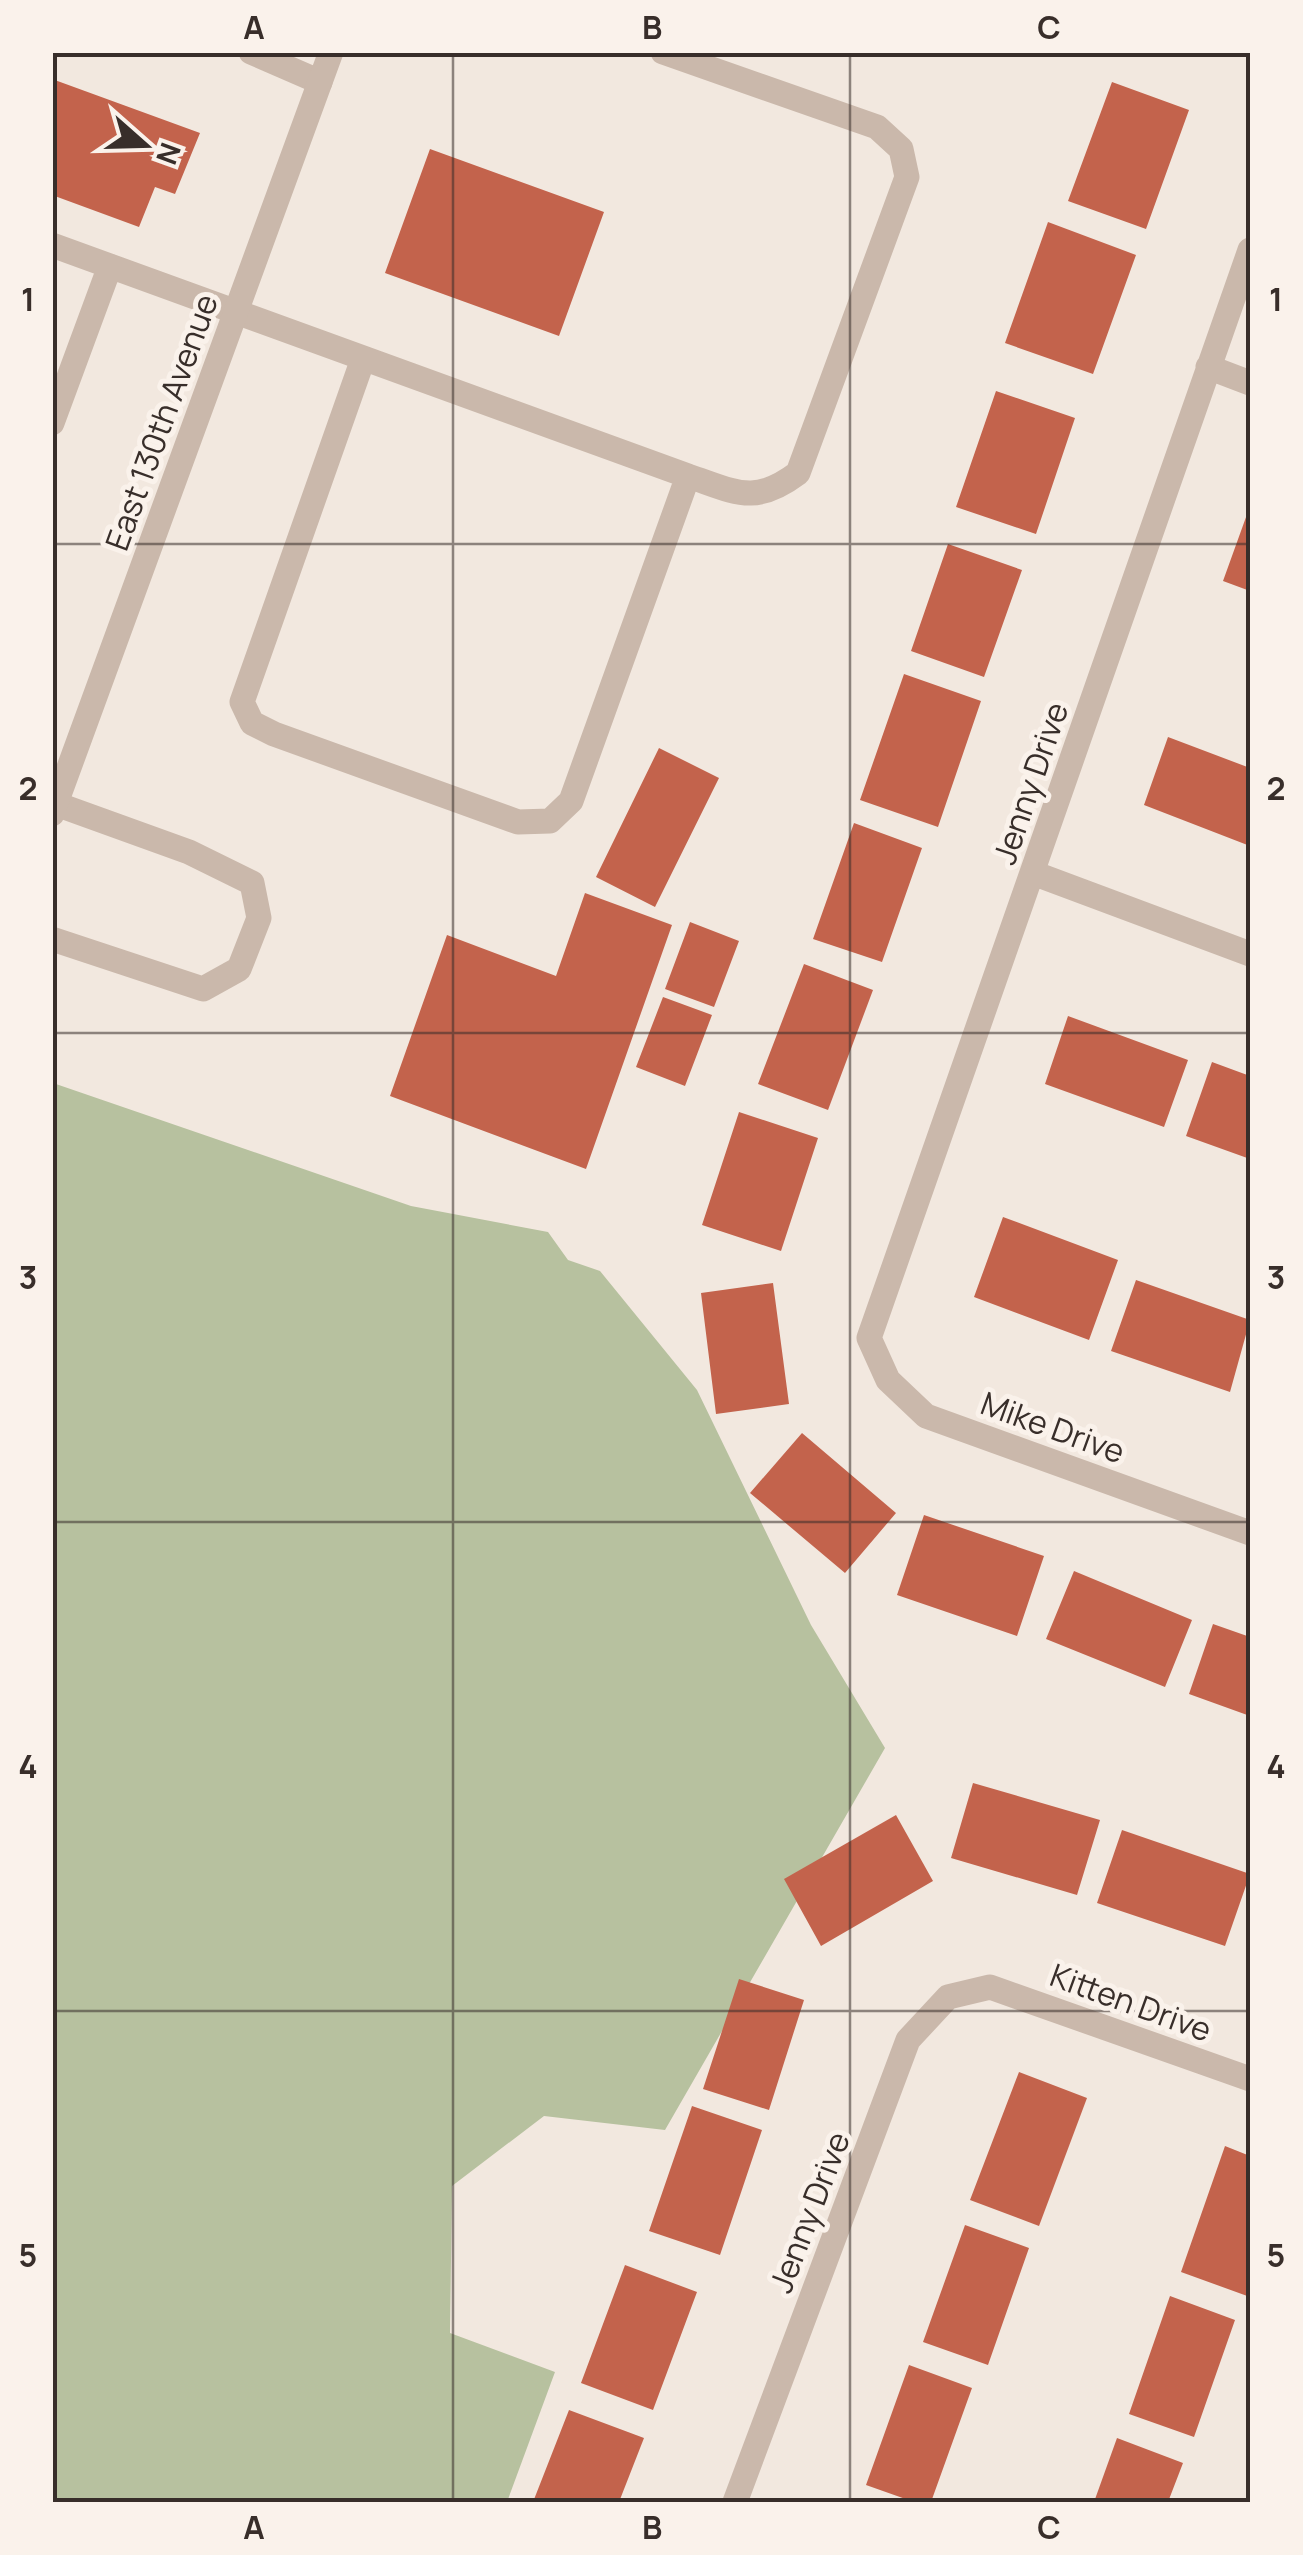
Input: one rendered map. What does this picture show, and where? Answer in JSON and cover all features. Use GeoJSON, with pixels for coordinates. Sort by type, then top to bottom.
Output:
{"type":"FeatureCollection","features":[{"type":"Feature","properties":{"kind":"street"},"geometry":{"type":"LineString","coordinates":[[251,52],[320,82]]}},
{"type":"Feature","properties":{"kind":"street","name":"East 130th Avenue"},"geometry":{"type":"LineString","coordinates":[[54,809],[331,52]]}},
{"type":"Feature","properties":{"kind":"street"},"geometry":{"type":"LineString","coordinates":[[52,245],[688,476],[742,494],[774,492],[798,472],[906,177],[901,149],[876,127],[663,52]]}},
{"type":"Feature","properties":{"kind":"street","name":"Jenny Drive"},"geometry":{"type":"LineString","coordinates":[[868,1338],[1250,250]]}},
{"type":"Feature","properties":{"kind":"street"},"geometry":{"type":"LineString","coordinates":[[52,423],[110,266]]}},
{"type":"Feature","properties":{"kind":"street"},"geometry":{"type":"LineString","coordinates":[[363,359],[242,702],[252,724],[274,734],[518,822],[550,820],[571,801],[688,476]]}},
{"type":"Feature","properties":{"kind":"street"},"geometry":{"type":"LineString","coordinates":[[1208,366],[1250,383]]}},
{"type":"Feature","properties":{"kind":"street"},"geometry":{"type":"LineString","coordinates":[[52,939],[204,989],[239,969],[259,918],[252,883],[225,866],[54,809]]}},
{"type":"Feature","properties":{"kind":"street"},"geometry":{"type":"LineString","coordinates":[[1033,873],[1250,954]]}},
{"type":"Feature","properties":{"kind":"street","name":"Mike Drive"},"geometry":{"type":"LineString","coordinates":[[868,1338],[888,1380],[926,1416],[1250,1532]]}},
{"type":"Feature","properties":{"kind":"street","name":"Jenny Drive"},"geometry":{"type":"LineString","coordinates":[[735,2502],[908,2040],[948,1997],[990,1987]]}},
{"type":"Feature","properties":{"kind":"street","name":"Kitten Drive"},"geometry":{"type":"LineString","coordinates":[[990,1987],[1250,2079]]}},
{"type":"Feature","properties":{"kind":"green space"},"geometry":{"type":"Polygon","coordinates":[[[53,1083],[411,1206],[548,1232],[568,1260],[600,1271],[697,1390],[811,1625],[885,1748],[665,2130],[544,2116],[452,2186],[450,2333],[555,2372],[507,2502],[53,2502],[53,1083]]]}},
{"type":"Feature","properties":{"kind":"building"},"geometry":{"type":"Polygon","coordinates":[[[52,79],[200,133],[175,194],[155,187],[139,227],[52,195],[52,79]]]}},
{"type":"Feature","properties":{"kind":"building"},"geometry":{"type":"Polygon","coordinates":[[[1112,82],[1189,110],[1146,229],[1068,201],[1112,82]]]}},
{"type":"Feature","properties":{"kind":"building"},"geometry":{"type":"Polygon","coordinates":[[[430,149],[604,212],[559,336],[385,273],[430,149]]]}},
{"type":"Feature","properties":{"kind":"building"},"geometry":{"type":"Polygon","coordinates":[[[1048,222],[1136,255],[1093,374],[1005,343],[1048,222]]]}},
{"type":"Feature","properties":{"kind":"building"},"geometry":{"type":"Polygon","coordinates":[[[996,391],[1075,418],[1036,534],[956,507],[996,391]]]}},
{"type":"Feature","properties":{"kind":"building"},"geometry":{"type":"Polygon","coordinates":[[[1250,506],[1250,591],[1223,581],[1250,506]]]}},
{"type":"Feature","properties":{"kind":"building"},"geometry":{"type":"Polygon","coordinates":[[[948,544],[1022,570],[984,677],[911,651],[948,544]]]}},
{"type":"Feature","properties":{"kind":"building"},"geometry":{"type":"Polygon","coordinates":[[[904,674],[981,701],[938,827],[860,800],[904,674]]]}},
{"type":"Feature","properties":{"kind":"building"},"geometry":{"type":"Polygon","coordinates":[[[1168,737],[1250,768],[1250,846],[1144,805],[1168,737]]]}},
{"type":"Feature","properties":{"kind":"building"},"geometry":{"type":"Polygon","coordinates":[[[659,748],[719,778],[655,907],[596,877],[659,748]]]}},
{"type":"Feature","properties":{"kind":"building"},"geometry":{"type":"Polygon","coordinates":[[[854,823],[922,848],[882,962],[813,939],[854,823]]]}},
{"type":"Feature","properties":{"kind":"building"},"geometry":{"type":"Polygon","coordinates":[[[585,893],[672,925],[586,1169],[390,1096],[447,935],[556,976],[585,893]]]}},
{"type":"Feature","properties":{"kind":"building"},"geometry":{"type":"Polygon","coordinates":[[[690,922],[739,941],[714,1007],[665,989],[690,922]]]}},
{"type":"Feature","properties":{"kind":"building"},"geometry":{"type":"Polygon","coordinates":[[[804,964],[873,990],[828,1110],[758,1084],[804,964]]]}},
{"type":"Feature","properties":{"kind":"building"},"geometry":{"type":"Polygon","coordinates":[[[663,997],[712,1015],[685,1086],[636,1067],[663,997]]]}},
{"type":"Feature","properties":{"kind":"building"},"geometry":{"type":"Polygon","coordinates":[[[1068,1016],[1188,1060],[1164,1127],[1045,1084],[1068,1016]]]}},
{"type":"Feature","properties":{"kind":"building"},"geometry":{"type":"Polygon","coordinates":[[[1212,1062],[1250,1076],[1250,1159],[1186,1136],[1212,1062]]]}},
{"type":"Feature","properties":{"kind":"building"},"geometry":{"type":"Polygon","coordinates":[[[739,1112],[818,1138],[781,1251],[702,1225],[739,1112]]]}},
{"type":"Feature","properties":{"kind":"building"},"geometry":{"type":"Polygon","coordinates":[[[1003,1217],[1118,1260],[1089,1340],[974,1297],[1003,1217]]]}},
{"type":"Feature","properties":{"kind":"building"},"geometry":{"type":"Polygon","coordinates":[[[1136,1280],[1250,1320],[1230,1392],[1111,1351],[1136,1280]]]}},
{"type":"Feature","properties":{"kind":"building"},"geometry":{"type":"Polygon","coordinates":[[[773,1283],[789,1404],[716,1414],[701,1293],[773,1283]]]}},
{"type":"Feature","properties":{"kind":"building"},"geometry":{"type":"Polygon","coordinates":[[[802,1433],[896,1513],[845,1573],[750,1493],[802,1433]]]}},
{"type":"Feature","properties":{"kind":"building"},"geometry":{"type":"Polygon","coordinates":[[[924,1515],[1044,1556],[1017,1636],[897,1595],[924,1515]]]}},
{"type":"Feature","properties":{"kind":"building"},"geometry":{"type":"Polygon","coordinates":[[[1074,1571],[1192,1620],[1165,1687],[1046,1639],[1074,1571]]]}},
{"type":"Feature","properties":{"kind":"building"},"geometry":{"type":"Polygon","coordinates":[[[1213,1624],[1250,1637],[1250,1716],[1189,1694],[1213,1624]]]}},
{"type":"Feature","properties":{"kind":"building"},"geometry":{"type":"Polygon","coordinates":[[[973,1783],[1100,1820],[1077,1895],[951,1858],[973,1783]]]}},
{"type":"Feature","properties":{"kind":"building"},"geometry":{"type":"Polygon","coordinates":[[[896,1815],[933,1881],[821,1946],[784,1879],[896,1815]]]}},
{"type":"Feature","properties":{"kind":"building"},"geometry":{"type":"Polygon","coordinates":[[[1122,1830],[1250,1874],[1225,1946],[1097,1903],[1122,1830]]]}},
{"type":"Feature","properties":{"kind":"building"},"geometry":{"type":"Polygon","coordinates":[[[739,1979],[804,2000],[769,2110],[703,2089],[739,1979]]]}},
{"type":"Feature","properties":{"kind":"building"},"geometry":{"type":"Polygon","coordinates":[[[1019,2072],[1087,2098],[1039,2226],[970,2200],[1019,2072]]]}},
{"type":"Feature","properties":{"kind":"building"},"geometry":{"type":"Polygon","coordinates":[[[692,2106],[762,2130],[720,2255],[649,2231],[692,2106]]]}},
{"type":"Feature","properties":{"kind":"building"},"geometry":{"type":"Polygon","coordinates":[[[1225,2146],[1250,2156],[1250,2297],[1181,2272],[1225,2146]]]}},
{"type":"Feature","properties":{"kind":"building"},"geometry":{"type":"Polygon","coordinates":[[[965,2225],[1029,2248],[988,2365],[923,2342],[965,2225]]]}},
{"type":"Feature","properties":{"kind":"building"},"geometry":{"type":"Polygon","coordinates":[[[625,2265],[697,2292],[653,2410],[581,2383],[625,2265]]]}},
{"type":"Feature","properties":{"kind":"building"},"geometry":{"type":"Polygon","coordinates":[[[1170,2296],[1235,2320],[1194,2437],[1129,2414],[1170,2296]]]}},
{"type":"Feature","properties":{"kind":"building"},"geometry":{"type":"Polygon","coordinates":[[[909,2365],[972,2388],[931,2502],[914,2502],[866,2485],[909,2365]]]}},
{"type":"Feature","properties":{"kind":"building"},"geometry":{"type":"Polygon","coordinates":[[[569,2410],[644,2438],[619,2502],[533,2502],[569,2410]]]}},
{"type":"Feature","properties":{"kind":"building"},"geometry":{"type":"Polygon","coordinates":[[[1117,2438],[1183,2463],[1168,2502],[1094,2502],[1117,2438]]]}}]}
